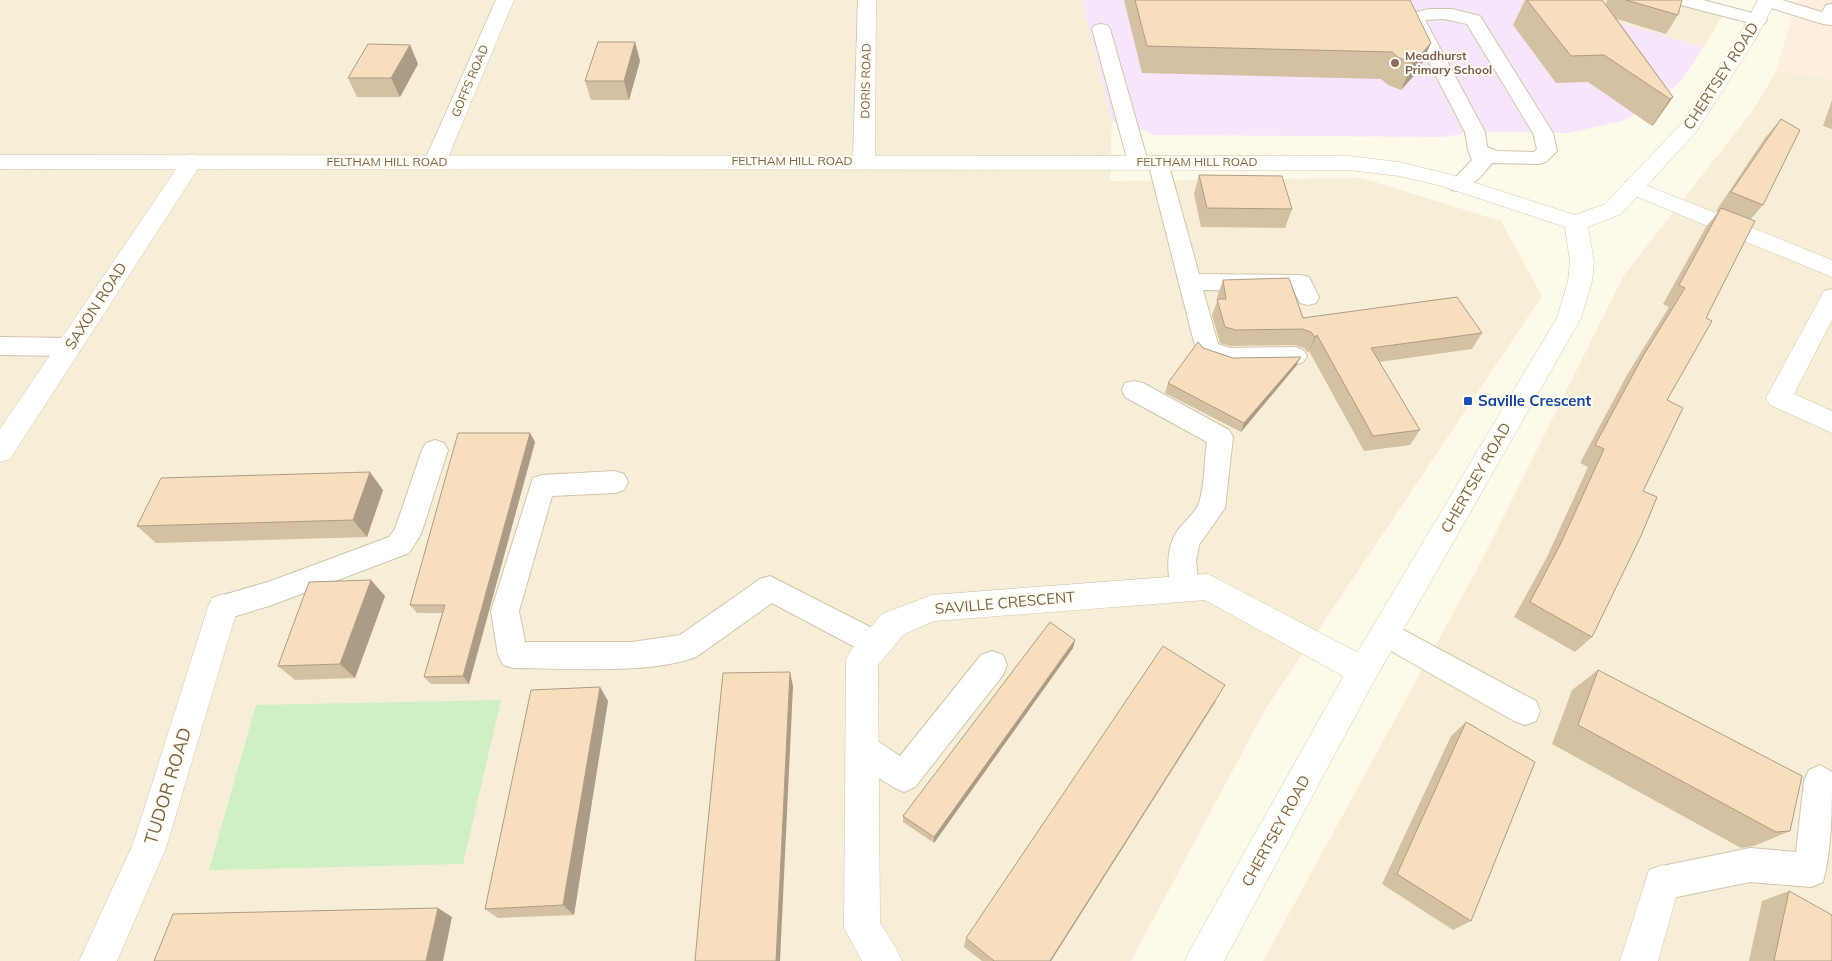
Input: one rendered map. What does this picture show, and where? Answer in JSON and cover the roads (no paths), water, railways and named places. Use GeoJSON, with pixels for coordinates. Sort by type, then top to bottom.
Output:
{"type":"FeatureCollection","features":[{"type":"Feature","properties":{"kind":"street","name":"GOFFS ROAD"},"geometry":{"type":"LineString","coordinates":[[435,162],[505,0]]}},
{"type":"Feature","properties":{"kind":"street","name":"DORIS ROAD"},"geometry":{"type":"LineString","coordinates":[[864,162],[867,0]]}},
{"type":"Feature","properties":{"kind":"street","name":"CHERTSEY ROAD"},"geometry":{"type":"LineString","coordinates":[[1204,961],[1363,671],[1569,318],[1580,281],[1582,262],[1576,223],[1613,210],[1689,128],[1758,20],[1767,0]]}},
{"type":"Feature","properties":{"kind":"street","name":"SAXON ROAD"},"geometry":{"type":"LineString","coordinates":[[0,451],[192,161]]}},
{"type":"Feature","properties":{"kind":"street","name":"FELTHAM HILL ROAD"},"geometry":{"type":"LineString","coordinates":[[0,162],[1349,163],[1399,169],[1458,185],[1576,223]]}},
{"type":"Feature","properties":{"kind":"street"},"geometry":{"type":"LineString","coordinates":[[1633,187],[1832,269]]}},
{"type":"Feature","properties":{"kind":"street"},"geometry":{"type":"LineString","coordinates":[[1832,297],[1778,398],[1832,423]]}},
{"type":"Feature","properties":{"kind":"street","name":"SAVILLE CRESCENT"},"geometry":{"type":"LineString","coordinates":[[883,961],[862,928],[862,660],[893,624],[932,608],[1208,587],[1363,671]]}},
{"type":"Feature","properties":{"kind":"street","name":"TUDOR ROAD"},"geometry":{"type":"LineString","coordinates":[[98,961],[149,848],[223,607]]}},
{"type":"Feature","properties":{"kind":"street"},"geometry":{"type":"LineString","coordinates":[[1639,961],[1662,883]]}},
{"type":"Feature","properties":{"kind":"lane"},"geometry":{"type":"LineString","coordinates":[[1683,0],[1758,20]]}},
{"type":"Feature","properties":{"kind":"lane"},"geometry":{"type":"LineString","coordinates":[[1767,0],[1829,20],[1832,9]]}},
{"type":"Feature","properties":{"kind":"lane"},"geometry":{"type":"LineString","coordinates":[[1458,185],[1483,161],[1478,150],[1475,132],[1415,18],[1424,14],[1462,15],[1474,20],[1543,133],[1546,151],[1539,158],[1494,157],[1478,150]]}},
{"type":"Feature","properties":{"kind":"lane"},"geometry":{"type":"LineString","coordinates":[[1101,29],[1190,282],[1208,350],[1229,357],[1295,356]]}},
{"type":"Feature","properties":{"kind":"lane"},"geometry":{"type":"LineString","coordinates":[[1190,282],[1301,284],[1308,297]]}},
{"type":"Feature","properties":{"kind":"lane"},"geometry":{"type":"LineString","coordinates":[[0,346],[70,347]]}},
{"type":"Feature","properties":{"kind":"lane"},"geometry":{"type":"LineString","coordinates":[[1134,390],[1220,437],[1212,508],[1186,541],[1182,562],[1185,588]]}},
{"type":"Feature","properties":{"kind":"lane"},"geometry":{"type":"LineString","coordinates":[[223,607],[272,593],[399,544],[407,534],[435,450]]}},
{"type":"Feature","properties":{"kind":"lane"},"geometry":{"type":"LineString","coordinates":[[616,482],[542,486],[505,611],[513,655],[632,655],[686,648],[770,588],[876,644]]}},
{"type":"Feature","properties":{"kind":"lane"},"geometry":{"type":"LineString","coordinates":[[1385,633],[1525,711]]}},
{"type":"Feature","properties":{"kind":"lane"},"geometry":{"type":"LineString","coordinates":[[862,749],[904,776],[992,665]]}},
{"type":"Feature","properties":{"kind":"lane"},"geometry":{"type":"LineString","coordinates":[[1662,883],[1750,865],[1811,870],[1820,781]]}},
{"type":"Feature","properties":{"kind":"place","name":"Meadhurst Primary School"},"geometry":{"type":"Point","coordinates":[1395,63]}},
{"type":"Feature","properties":{"kind":"place","name":"Saville Crescent"},"geometry":{"type":"Point","coordinates":[1468,401]}}]}
